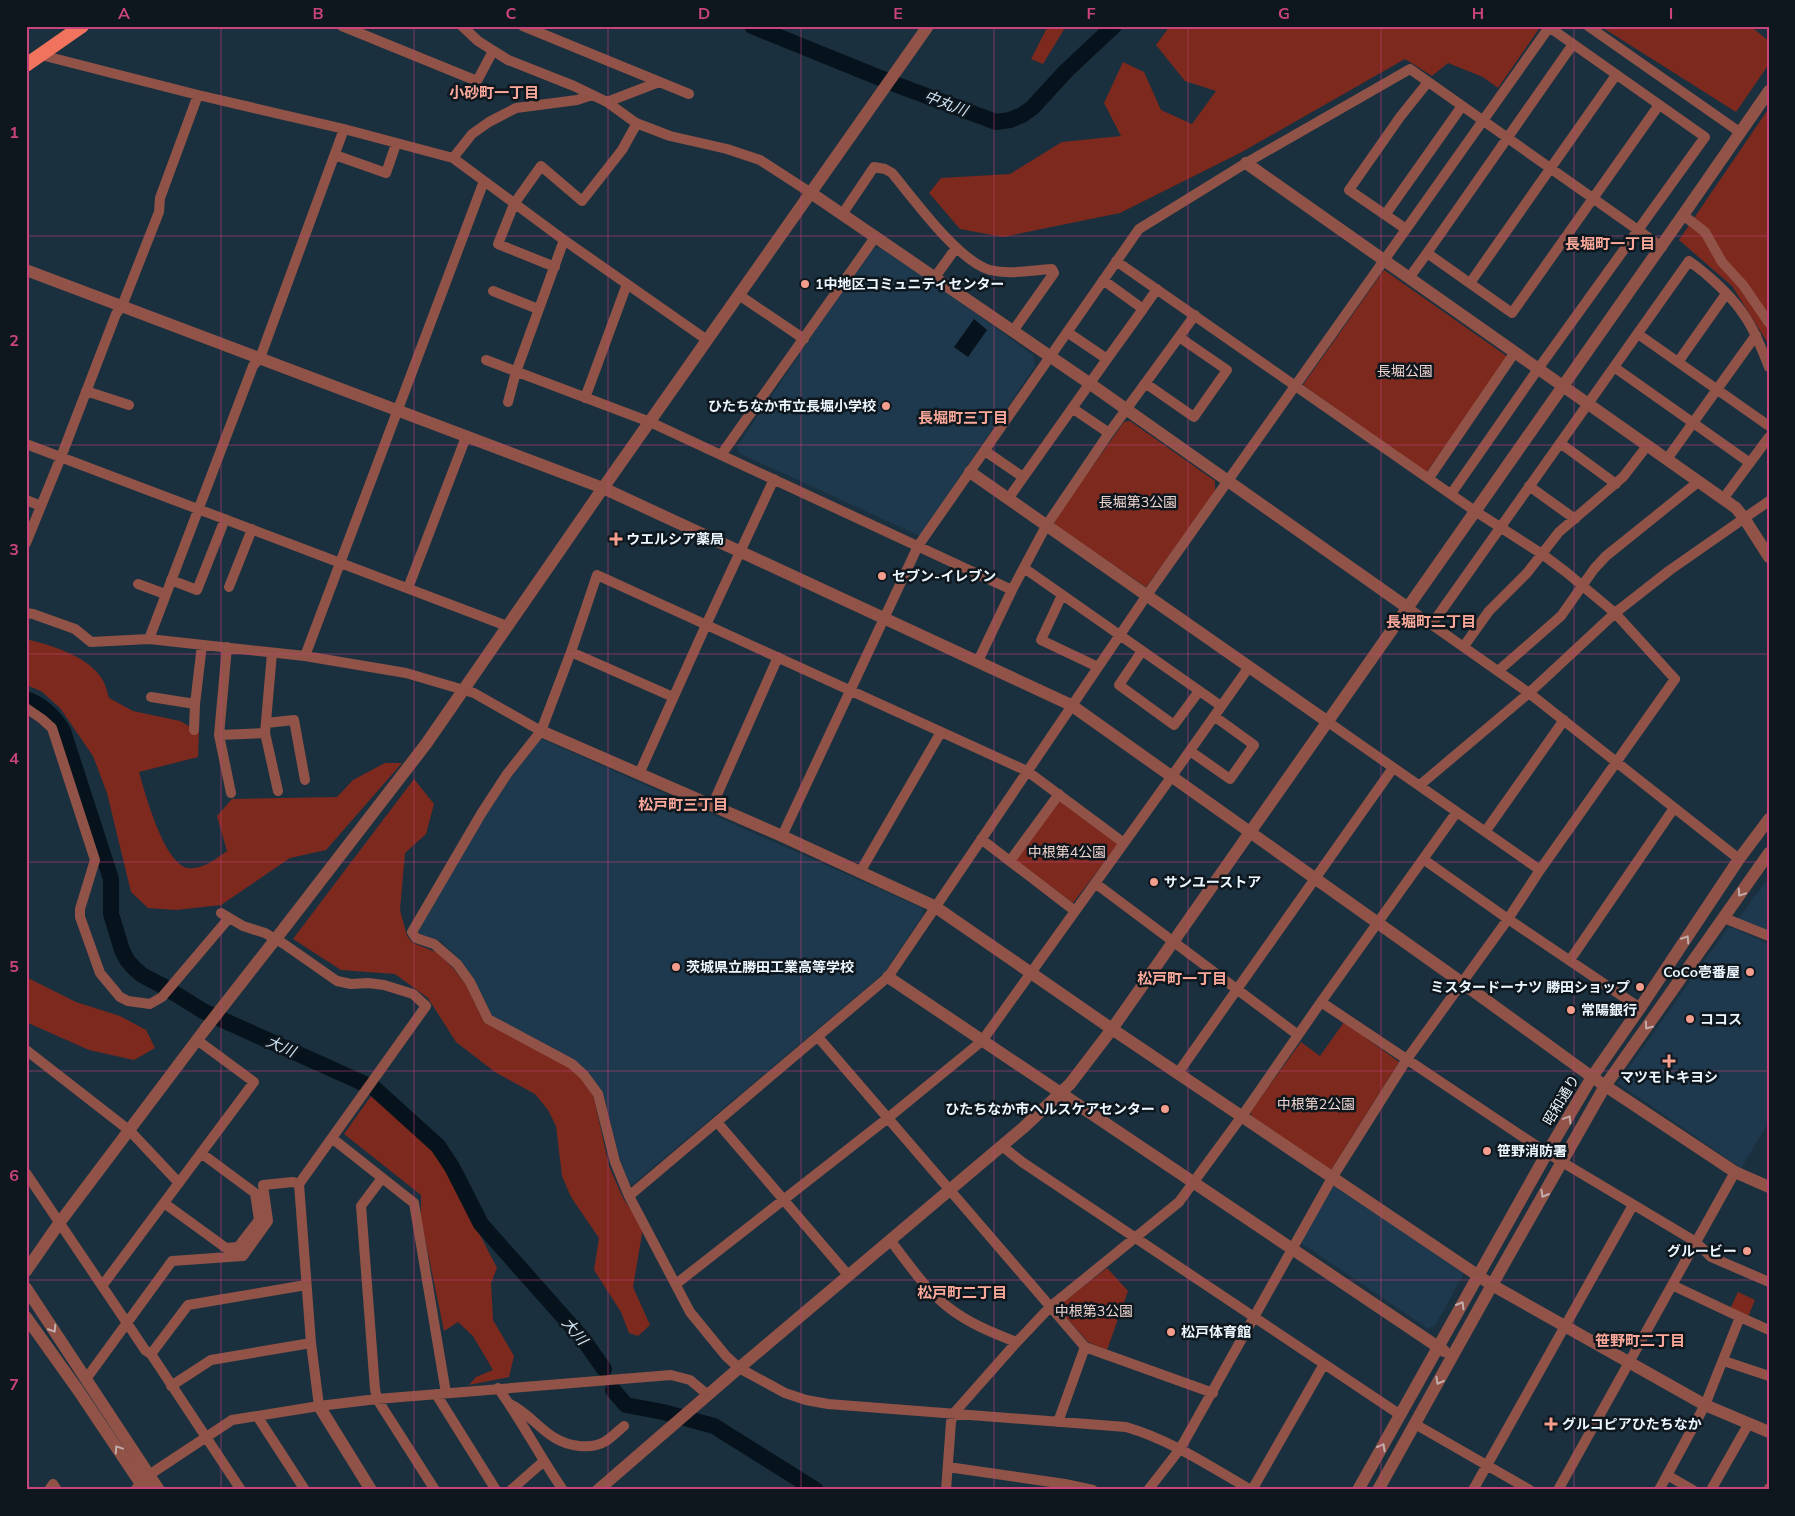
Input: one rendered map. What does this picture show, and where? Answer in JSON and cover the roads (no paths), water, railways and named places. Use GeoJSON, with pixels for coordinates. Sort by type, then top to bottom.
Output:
{"type":"FeatureCollection","features":[{"type":"Feature","properties":{"kind":"main road"},"geometry":{"type":"LineString","coordinates":[[26,65],[82,26]]}},
{"type":"Feature","properties":{"kind":"street"},"geometry":{"type":"LineString","coordinates":[[342,26],[477,81],[493,51]]}},
{"type":"Feature","properties":{"kind":"street"},"geometry":{"type":"LineString","coordinates":[[462,26],[478,41],[508,60],[574,86],[607,102],[637,123],[670,136],[728,149],[760,160],[811,192],[1090,383],[1228,482],[1464,646],[1564,720],[1739,859]]}},
{"type":"Feature","properties":{"kind":"street"},"geometry":{"type":"LineString","coordinates":[[523,26],[689,94]]}},
{"type":"Feature","properties":{"kind":"street"},"geometry":{"type":"LineString","coordinates":[[26,1271],[60,1222],[130,1132],[206,1028],[426,744],[603,488],[928,26]]}},
{"type":"Feature","properties":{"kind":"street"},"geometry":{"type":"LineString","coordinates":[[1588,26],[1741,133]]}},
{"type":"Feature","properties":{"kind":"street"},"geometry":{"type":"LineString","coordinates":[[629,1196],[888,977],[934,906],[1147,595],[1550,27],[1705,137],[1538,369],[1451,494]]}},
{"type":"Feature","properties":{"kind":"street"},"geometry":{"type":"LineString","coordinates":[[1409,278],[1573,44]]}},
{"type":"Feature","properties":{"kind":"street"},"geometry":{"type":"LineString","coordinates":[[41,55],[198,95],[344,129],[453,158],[564,240],[708,340]]}},
{"type":"Feature","properties":{"kind":"street"},"geometry":{"type":"LineString","coordinates":[[782,836],[918,546],[1138,229],[1246,163],[1410,69],[1662,246]]}},
{"type":"Feature","properties":{"kind":"street"},"geometry":{"type":"LineString","coordinates":[[1470,283],[1616,74]]}},
{"type":"Feature","properties":{"kind":"street"},"geometry":{"type":"LineString","coordinates":[[607,102],[659,82]]}},
{"type":"Feature","properties":{"kind":"street"},"geometry":{"type":"LineString","coordinates":[[1406,229],[1349,190],[1400,117],[1428,82]]}},
{"type":"Feature","properties":{"kind":"street"},"geometry":{"type":"LineString","coordinates":[[598,1490],[1002,1146],[1060,1094],[1112,1029],[1769,91]]}},
{"type":"Feature","properties":{"kind":"street"},"geometry":{"type":"LineString","coordinates":[[26,543],[116,314],[122,306],[158,212],[160,198],[198,95]]}},
{"type":"Feature","properties":{"kind":"street"},"geometry":{"type":"LineString","coordinates":[[453,158],[472,134],[516,108],[577,100],[592,96]]}},
{"type":"Feature","properties":{"kind":"street"},"geometry":{"type":"LineString","coordinates":[[1427,253],[1512,312],[1659,105]]}},
{"type":"Feature","properties":{"kind":"street"},"geometry":{"type":"LineString","coordinates":[[1385,215],[1462,106]]}},
{"type":"Feature","properties":{"kind":"street"},"geometry":{"type":"LineString","coordinates":[[555,267],[498,244],[514,204],[541,166],[582,201],[622,150],[637,123]]}},
{"type":"Feature","properties":{"kind":"street"},"geometry":{"type":"LineString","coordinates":[[149,639],[253,366],[260,358],[344,129]]}},
{"type":"Feature","properties":{"kind":"street"},"geometry":{"type":"LineString","coordinates":[[335,155],[386,173],[396,144]]}},
{"type":"Feature","properties":{"kind":"street"},"geometry":{"type":"LineString","coordinates":[[1246,163],[1736,508],[1769,557]]}},
{"type":"Feature","properties":{"kind":"street"},"geometry":{"type":"LineString","coordinates":[[843,214],[874,167],[885,168],[892,173],[956,248],[973,261],[989,270],[1007,272],[1052,269],[1054,273],[1013,331]]}},
{"type":"Feature","properties":{"kind":"street"},"geometry":{"type":"LineString","coordinates":[[305,656],[484,181]]}},
{"type":"Feature","properties":{"kind":"street"},"geometry":{"type":"LineString","coordinates":[[1683,216],[1704,232],[1722,262],[1743,285],[1769,322]]}},
{"type":"Feature","properties":{"kind":"street"},"geometry":{"type":"LineString","coordinates":[[721,455],[876,236]]}},
{"type":"Feature","properties":{"kind":"street"},"geometry":{"type":"LineString","coordinates":[[508,402],[516,372],[564,240]]}},
{"type":"Feature","properties":{"kind":"street"},"geometry":{"type":"LineString","coordinates":[[935,277],[956,248]]}},
{"type":"Feature","properties":{"kind":"street"},"geometry":{"type":"LineString","coordinates":[[1116,261],[1475,511],[1542,554],[1615,613],[1675,679],[1407,1060],[1332,1178],[1180,1449],[1148,1490]]}},
{"type":"Feature","properties":{"kind":"street"},"geometry":{"type":"LineString","coordinates":[[1432,624],[1689,261],[1709,275],[1746,316],[1756,334],[1769,367]]}},
{"type":"Feature","properties":{"kind":"street"},"geometry":{"type":"LineString","coordinates":[[26,270],[603,488],[1071,705],[1461,982],[1592,1078],[1735,1172],[1769,1187]]}},
{"type":"Feature","properties":{"kind":"street"},"geometry":{"type":"LineString","coordinates":[[1103,280],[1143,309]]}},
{"type":"Feature","properties":{"kind":"street"},"geometry":{"type":"LineString","coordinates":[[585,398],[627,284]]}},
{"type":"Feature","properties":{"kind":"street"},"geometry":{"type":"LineString","coordinates":[[1008,499],[1157,289]]}},
{"type":"Feature","properties":{"kind":"street"},"geometry":{"type":"LineString","coordinates":[[493,291],[538,309]]}},
{"type":"Feature","properties":{"kind":"street"},"geometry":{"type":"LineString","coordinates":[[1678,362],[1726,294]]}},
{"type":"Feature","properties":{"kind":"street"},"geometry":{"type":"LineString","coordinates":[[739,296],[804,339]]}},
{"type":"Feature","properties":{"kind":"street"},"geometry":{"type":"LineString","coordinates":[[978,661],[1012,590],[1046,526],[1194,315]]}},
{"type":"Feature","properties":{"kind":"street"},"geometry":{"type":"LineString","coordinates":[[1067,332],[1107,359]]}},
{"type":"Feature","properties":{"kind":"street"},"geometry":{"type":"LineString","coordinates":[[1638,334],[1769,426]]}},
{"type":"Feature","properties":{"kind":"street"},"geometry":{"type":"LineString","coordinates":[[1667,459],[1756,334]]}},
{"type":"Feature","properties":{"kind":"street"},"geometry":{"type":"LineString","coordinates":[[1145,384],[1194,417],[1227,370],[1179,337]]}},
{"type":"Feature","properties":{"kind":"street"},"geometry":{"type":"LineString","coordinates":[[1429,478],[1515,352]]}},
{"type":"Feature","properties":{"kind":"street"},"geometry":{"type":"LineString","coordinates":[[486,360],[650,422],[1012,590]]}},
{"type":"Feature","properties":{"kind":"street"},"geometry":{"type":"LineString","coordinates":[[1614,367],[1750,463]]}},
{"type":"Feature","properties":{"kind":"street"},"geometry":{"type":"LineString","coordinates":[[86,391],[129,405]]}},
{"type":"Feature","properties":{"kind":"street"},"geometry":{"type":"LineString","coordinates":[[1072,408],[1110,433]]}},
{"type":"Feature","properties":{"kind":"street"},"geometry":{"type":"LineString","coordinates":[[408,588],[466,437]]}},
{"type":"Feature","properties":{"kind":"street"},"geometry":{"type":"LineString","coordinates":[[1724,499],[1769,437]]}},
{"type":"Feature","properties":{"kind":"street"},"geometry":{"type":"LineString","coordinates":[[1560,443],[1616,484]]}},
{"type":"Feature","properties":{"kind":"street"},"geometry":{"type":"LineString","coordinates":[[26,444],[507,626]]}},
{"type":"Feature","properties":{"kind":"street"},"geometry":{"type":"LineString","coordinates":[[1464,646],[1489,611],[1527,574],[1558,532],[1616,484],[1648,446]]}},
{"type":"Feature","properties":{"kind":"street"},"geometry":{"type":"LineString","coordinates":[[985,451],[1023,477]]}},
{"type":"Feature","properties":{"kind":"street"},"geometry":{"type":"LineString","coordinates":[[970,472],[1540,870]]}},
{"type":"Feature","properties":{"kind":"street"},"geometry":{"type":"LineString","coordinates":[[639,774],[774,479]]}},
{"type":"Feature","properties":{"kind":"street"},"geometry":{"type":"LineString","coordinates":[[1498,671],[1561,616],[1582,585],[1606,556],[1698,482]]}},
{"type":"Feature","properties":{"kind":"street"},"geometry":{"type":"LineString","coordinates":[[1529,486],[1575,519]]}},
{"type":"Feature","properties":{"kind":"street"},"geometry":{"type":"LineString","coordinates":[[26,500],[41,506]]}},
{"type":"Feature","properties":{"kind":"street"},"geometry":{"type":"LineString","coordinates":[[1420,785],[1529,693],[1615,613],[1670,570],[1769,501]]}},
{"type":"Feature","properties":{"kind":"street"},"geometry":{"type":"LineString","coordinates":[[171,580],[197,590],[225,519]]}},
{"type":"Feature","properties":{"kind":"street"},"geometry":{"type":"LineString","coordinates":[[229,587],[252,529]]}},
{"type":"Feature","properties":{"kind":"street"},"geometry":{"type":"LineString","coordinates":[[1024,568],[1220,706]]}},
{"type":"Feature","properties":{"kind":"street"},"geometry":{"type":"LineString","coordinates":[[1124,843],[1027,771],[597,575],[571,652],[540,731],[480,814],[412,932],[413,935],[434,944],[457,964],[470,982],[488,1019],[572,1064],[584,1075],[598,1094],[615,1162],[629,1196],[690,1312],[702,1329],[739,1368],[785,1394],[828,1404],[1126,1427],[1158,1438],[1252,1490],[1324,1364]]}},
{"type":"Feature","properties":{"kind":"street"},"geometry":{"type":"LineString","coordinates":[[138,584],[166,594]]}},
{"type":"Feature","properties":{"kind":"street"},"geometry":{"type":"LineString","coordinates":[[1062,595],[1041,640],[1098,667]]}},
{"type":"Feature","properties":{"kind":"street"},"geometry":{"type":"LineString","coordinates":[[26,613],[75,630],[91,642],[149,639],[305,656],[406,673],[474,693],[540,731],[782,836],[934,906],[1112,1029],[1492,1285],[1705,1405],[1769,1432]]}},
{"type":"Feature","properties":{"kind":"street"},"geometry":{"type":"LineString","coordinates":[[194,730],[202,645]]}},
{"type":"Feature","properties":{"kind":"street"},"geometry":{"type":"LineString","coordinates":[[226,647],[218,734],[231,793]]}},
{"type":"Feature","properties":{"kind":"street"},"geometry":{"type":"LineString","coordinates":[[1142,651],[1119,685],[1174,725],[1199,691]]}},
{"type":"Feature","properties":{"kind":"street"},"geometry":{"type":"LineString","coordinates":[[571,652],[673,697]]}},
{"type":"Feature","properties":{"kind":"street"},"geometry":{"type":"LineString","coordinates":[[272,653],[266,728],[278,791]]}},
{"type":"Feature","properties":{"kind":"street"},"geometry":{"type":"LineString","coordinates":[[712,806],[778,657]]}},
{"type":"Feature","properties":{"kind":"street"},"geometry":{"type":"LineString","coordinates":[[676,1284],[888,1118],[982,1041],[1249,667]]}},
{"type":"Feature","properties":{"kind":"street"},"geometry":{"type":"LineString","coordinates":[[151,696],[195,704]]}},
{"type":"Feature","properties":{"kind":"street"},"geometry":{"type":"LineString","coordinates":[[26,708],[52,728],[95,860],[80,909],[80,917],[100,972],[120,997],[128,1001],[150,1004],[166,994],[225,915],[243,926],[265,933],[284,944],[337,981],[351,984],[368,983],[413,994],[426,1006],[300,1184],[306,1285],[319,1406],[371,1490]]}},
{"type":"Feature","properties":{"kind":"street"},"geometry":{"type":"LineString","coordinates":[[1190,751],[1230,779],[1254,745],[1214,716]]}},
{"type":"Feature","properties":{"kind":"street"},"geometry":{"type":"LineString","coordinates":[[218,734],[266,728],[294,720],[305,780]]}},
{"type":"Feature","properties":{"kind":"street"},"geometry":{"type":"LineString","coordinates":[[1485,832],[1564,720]]}},
{"type":"Feature","properties":{"kind":"street"},"geometry":{"type":"LineString","coordinates":[[860,872],[941,732]]}},
{"type":"Feature","properties":{"kind":"street"},"geometry":{"type":"LineString","coordinates":[[1178,1073],[1393,768]]}},
{"type":"Feature","properties":{"kind":"street"},"geometry":{"type":"LineString","coordinates":[[1010,861],[1059,794]]}},
{"type":"Feature","properties":{"kind":"street"},"geometry":{"type":"LineString","coordinates":[[1570,960],[1674,808]]}},
{"type":"Feature","properties":{"kind":"street"},"geometry":{"type":"LineString","coordinates":[[946,1490],[951,1422],[954,1413],[1016,1342],[1050,1307],[1179,1202],[1456,813]]}},
{"type":"Feature","properties":{"kind":"street","name":"昭和通り"},"geometry":{"type":"LineString","coordinates":[[1358,1490],[1547,1153],[1592,1078],[1739,859],[1769,818]]}},
{"type":"Feature","properties":{"kind":"street"},"geometry":{"type":"LineString","coordinates":[[981,839],[1075,910]]}},
{"type":"Feature","properties":{"kind":"street"},"geometry":{"type":"LineString","coordinates":[[1378,1490],[1605,1086],[1769,853]]}},
{"type":"Feature","properties":{"kind":"street"},"geometry":{"type":"LineString","coordinates":[[1423,859],[1640,1008]]}},
{"type":"Feature","properties":{"kind":"street"},"geometry":{"type":"LineString","coordinates":[[1095,883],[1298,1035]]}},
{"type":"Feature","properties":{"kind":"street"},"geometry":{"type":"LineString","coordinates":[[1724,918],[1769,936]]}},
{"type":"Feature","properties":{"kind":"street"},"geometry":{"type":"LineString","coordinates":[[888,977],[1452,1356]]}},
{"type":"Feature","properties":{"kind":"street"},"geometry":{"type":"LineString","coordinates":[[1321,1002],[1562,1163],[1696,1242],[1711,1257],[1769,1282]]}},
{"type":"Feature","properties":{"kind":"street"},"geometry":{"type":"LineString","coordinates":[[818,1037],[1056,1312],[1084,1347],[1213,1392]]}},
{"type":"Feature","properties":{"kind":"street"},"geometry":{"type":"LineString","coordinates":[[102,1286],[254,1082],[197,1040]]}},
{"type":"Feature","properties":{"kind":"street"},"geometry":{"type":"LineString","coordinates":[[26,1050],[130,1132],[179,1183]]}},
{"type":"Feature","properties":{"kind":"street"},"geometry":{"type":"LineString","coordinates":[[717,1122],[848,1276]]}},
{"type":"Feature","properties":{"kind":"street"},"geometry":{"type":"LineString","coordinates":[[333,1139],[414,1203],[441,1393],[496,1490]]}},
{"type":"Feature","properties":{"kind":"street"},"geometry":{"type":"LineString","coordinates":[[1002,1146],[1030,1167],[1399,1414]]}},
{"type":"Feature","properties":{"kind":"street"},"geometry":{"type":"LineString","coordinates":[[164,1203],[226,1248],[238,1247],[259,1220],[255,1193],[201,1154]]}},
{"type":"Feature","properties":{"kind":"street"},"geometry":{"type":"LineString","coordinates":[[1558,1490],[1735,1172]]}},
{"type":"Feature","properties":{"kind":"street"},"geometry":{"type":"LineString","coordinates":[[26,1173],[145,1350],[151,1354],[240,1490]]}},
{"type":"Feature","properties":{"kind":"street"},"geometry":{"type":"LineString","coordinates":[[382,1178],[361,1206],[377,1399],[435,1490]]}},
{"type":"Feature","properties":{"kind":"street"},"geometry":{"type":"LineString","coordinates":[[86,1379],[172,1261],[243,1256],[268,1221],[263,1185],[293,1182],[300,1184]]}},
{"type":"Feature","properties":{"kind":"street"},"geometry":{"type":"LineString","coordinates":[[1473,1490],[1633,1205]]}},
{"type":"Feature","properties":{"kind":"street"},"geometry":{"type":"LineString","coordinates":[[890,1240],[928,1287],[948,1307],[990,1333],[1016,1342]]}},
{"type":"Feature","properties":{"kind":"street"},"geometry":{"type":"LineString","coordinates":[[151,1354],[188,1305],[306,1285]]}},
{"type":"Feature","properties":{"kind":"street"},"geometry":{"type":"LineString","coordinates":[[1672,1285],[1769,1330]]}},
{"type":"Feature","properties":{"kind":"street"},"geometry":{"type":"LineString","coordinates":[[26,1288],[86,1379],[142,1484]]}},
{"type":"Feature","properties":{"kind":"street"},"geometry":{"type":"LineString","coordinates":[[26,1317],[142,1484],[159,1490]]}},
{"type":"Feature","properties":{"kind":"street"},"geometry":{"type":"LineString","coordinates":[[1659,1490],[1705,1405],[1740,1318]]}},
{"type":"Feature","properties":{"kind":"street"},"geometry":{"type":"LineString","coordinates":[[171,1386],[211,1360],[311,1343]]}},
{"type":"Feature","properties":{"kind":"street"},"geometry":{"type":"LineString","coordinates":[[1058,1422],[1084,1347]]}},
{"type":"Feature","properties":{"kind":"street"},"geometry":{"type":"LineString","coordinates":[[1724,1361],[1769,1376]]}},
{"type":"Feature","properties":{"kind":"street"},"geometry":{"type":"LineString","coordinates":[[142,1484],[205,1437],[232,1420],[319,1406],[441,1393],[671,1375],[681,1376],[690,1380],[708,1395]]}},
{"type":"Feature","properties":{"kind":"street"},"geometry":{"type":"LineString","coordinates":[[498,1388],[510,1404],[563,1490]]}},
{"type":"Feature","properties":{"kind":"street"},"geometry":{"type":"LineString","coordinates":[[510,1404],[551,1437],[572,1446],[596,1446],[607,1441],[624,1426]]}},
{"type":"Feature","properties":{"kind":"street"},"geometry":{"type":"LineString","coordinates":[[257,1416],[305,1490]]}},
{"type":"Feature","properties":{"kind":"street"},"geometry":{"type":"LineString","coordinates":[[1415,1424],[1530,1490]]}},
{"type":"Feature","properties":{"kind":"street"},"geometry":{"type":"LineString","coordinates":[[1711,1490],[1749,1424]]}},
{"type":"Feature","properties":{"kind":"street"},"geometry":{"type":"LineString","coordinates":[[512,1490],[544,1461]]}},
{"type":"Feature","properties":{"kind":"street"},"geometry":{"type":"LineString","coordinates":[[948,1467],[1064,1487],[1093,1490]]}},
{"type":"Feature","properties":{"kind":"street"},"geometry":{"type":"LineString","coordinates":[[1667,1475],[1693,1490]]}},
{"type":"Feature","properties":{"kind":"street"},"geometry":{"type":"LineString","coordinates":[[49,1490],[53,1484],[57,1490]]}},
{"type":"Feature","properties":{"kind":"waterway","name":"中丸川"},"geometry":{"type":"LineString","coordinates":[[752,26],[900,86],[996,122],[1010,120],[1032,108],[1066,71],[1114,26]]}},
{"type":"Feature","properties":{"kind":"waterway","name":"大川"},"geometry":{"type":"LineString","coordinates":[[26,699],[38,704],[48,712],[63,731],[111,879],[111,914],[127,960],[142,975],[203,1011],[374,1088],[438,1146],[452,1167],[481,1224],[583,1339],[604,1369]]}},
{"type":"Feature","properties":{"kind":"waterway","name":"大川"},"geometry":{"type":"LineString","coordinates":[[613,1390],[626,1405],[663,1412],[714,1426],[816,1490]]}},
{"type":"Feature","properties":{"kind":"place","name":"1中地区コミュニティセンター"},"geometry":{"type":"Point","coordinates":[805,284]}},
{"type":"Feature","properties":{"kind":"place","name":"ひたちなか市立長堀小学校"},"geometry":{"type":"Point","coordinates":[886,406]}},
{"type":"Feature","properties":{"kind":"place","name":"ウエルシア薬局"},"geometry":{"type":"Point","coordinates":[616,539]}},
{"type":"Feature","properties":{"kind":"place","name":"セブン-イレブン"},"geometry":{"type":"Point","coordinates":[882,576]}},
{"type":"Feature","properties":{"kind":"place","name":"サンユーストア"},"geometry":{"type":"Point","coordinates":[1154,882]}},
{"type":"Feature","properties":{"kind":"place","name":"茨城県立勝田工業高等学校"},"geometry":{"type":"Point","coordinates":[676,967]}},
{"type":"Feature","properties":{"kind":"place","name":"CoCo壱番屋"},"geometry":{"type":"Point","coordinates":[1750,972]}},
{"type":"Feature","properties":{"kind":"place","name":"ミスタードーナツ 勝田ショップ"},"geometry":{"type":"Point","coordinates":[1640,987]}},
{"type":"Feature","properties":{"kind":"place","name":"常陽銀行"},"geometry":{"type":"Point","coordinates":[1571,1010]}},
{"type":"Feature","properties":{"kind":"place","name":"ココス"},"geometry":{"type":"Point","coordinates":[1690,1019]}},
{"type":"Feature","properties":{"kind":"place","name":"マツモトキヨシ"},"geometry":{"type":"Point","coordinates":[1669,1061]}},
{"type":"Feature","properties":{"kind":"place","name":"ひたちなか市ヘルスケアセンター"},"geometry":{"type":"Point","coordinates":[1165,1109]}},
{"type":"Feature","properties":{"kind":"place","name":"笹野消防署"},"geometry":{"type":"Point","coordinates":[1487,1151]}},
{"type":"Feature","properties":{"kind":"place","name":"グルービー"},"geometry":{"type":"Point","coordinates":[1747,1251]}},
{"type":"Feature","properties":{"kind":"place","name":"松戸体育館"},"geometry":{"type":"Point","coordinates":[1171,1332]}},
{"type":"Feature","properties":{"kind":"place","name":"グルコピアひたちなか"},"geometry":{"type":"Point","coordinates":[1551,1424]}},
{"type":"Feature","properties":{"kind":"district","name":"小砂町一丁目"},"geometry":{"type":"Point","coordinates":[494,92]}},
{"type":"Feature","properties":{"kind":"district","name":"長堀町一丁目"},"geometry":{"type":"Point","coordinates":[1610,243]}},
{"type":"Feature","properties":{"kind":"district","name":"長堀町三丁目"},"geometry":{"type":"Point","coordinates":[963,417]}},
{"type":"Feature","properties":{"kind":"district","name":"長堀町二丁目"},"geometry":{"type":"Point","coordinates":[1431,621]}},
{"type":"Feature","properties":{"kind":"district","name":"松戸町三丁目"},"geometry":{"type":"Point","coordinates":[683,804]}},
{"type":"Feature","properties":{"kind":"district","name":"松戸町一丁目"},"geometry":{"type":"Point","coordinates":[1182,978]}},
{"type":"Feature","properties":{"kind":"district","name":"松戸町二丁目"},"geometry":{"type":"Point","coordinates":[962,1292]}},
{"type":"Feature","properties":{"kind":"district","name":"笹野町二丁目"},"geometry":{"type":"Point","coordinates":[1640,1340]}},
{"type":"Feature","properties":{"kind":"park label","name":"長堀公園"},"geometry":{"type":"Point","coordinates":[1405,371]}},
{"type":"Feature","properties":{"kind":"park label","name":"長堀第3公園"},"geometry":{"type":"Point","coordinates":[1138,502]}},
{"type":"Feature","properties":{"kind":"park label","name":"中根第4公園"},"geometry":{"type":"Point","coordinates":[1067,852]}},
{"type":"Feature","properties":{"kind":"park label","name":"中根第2公園"},"geometry":{"type":"Point","coordinates":[1316,1104]}},
{"type":"Feature","properties":{"kind":"park label","name":"中根第3公園"},"geometry":{"type":"Point","coordinates":[1094,1311]}}]}
